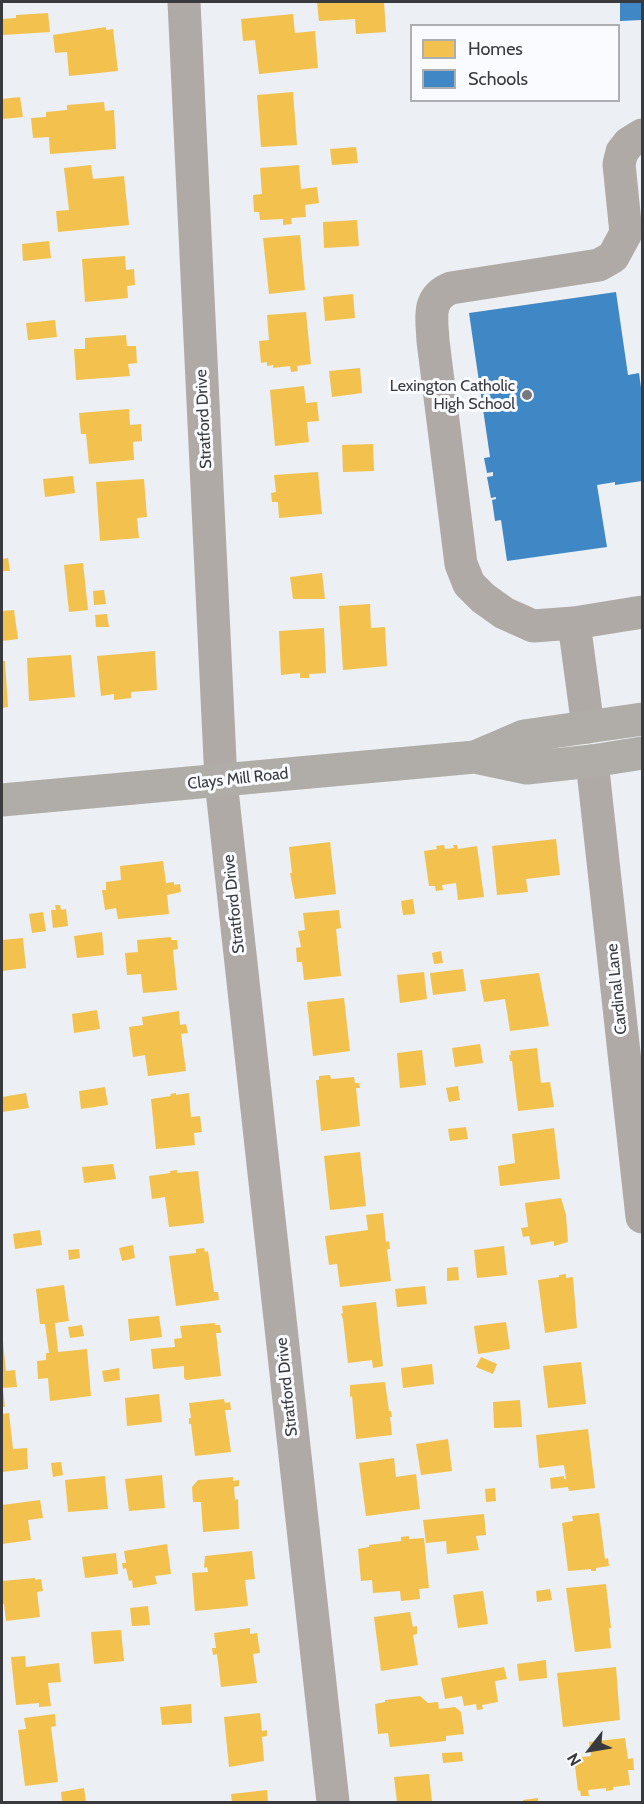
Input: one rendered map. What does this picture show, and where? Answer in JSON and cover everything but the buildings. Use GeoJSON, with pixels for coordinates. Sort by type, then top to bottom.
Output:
{"type":"FeatureCollection","features":[{"type":"Feature","properties":{"kind":"main road","name":"Clays Mill Road"},"geometry":{"type":"LineString","coordinates":[[475,757],[524,736],[642,719]]}},
{"type":"Feature","properties":{"kind":"main road","name":"Clays Mill Road"},"geometry":{"type":"LineString","coordinates":[[2,800],[475,757],[527,768],[642,753]]}},
{"type":"Feature","properties":{"kind":"street","name":"Stratford Drive"},"geometry":{"type":"LineString","coordinates":[[184,2],[221,781],[333,1803]]}},
{"type":"Feature","properties":{"kind":"street"},"geometry":{"type":"LineString","coordinates":[[642,135],[629,143],[622,152],[619,164],[626,233],[613,257],[599,265],[451,288],[437,295],[431,314],[461,564],[468,584],[504,613],[533,626],[574,623],[642,612]]}},
{"type":"Feature","properties":{"kind":"street"},"geometry":{"type":"LineString","coordinates":[[574,623],[588,727]]}},
{"type":"Feature","properties":{"kind":"street","name":"Cardinal Lane"},"geometry":{"type":"LineString","coordinates":[[592,761],[642,1217]]}},
{"type":"Feature","properties":{"kind":"place","name":"Lexington Catholic High School"},"geometry":{"type":"Point","coordinates":[527,395]}}]}
